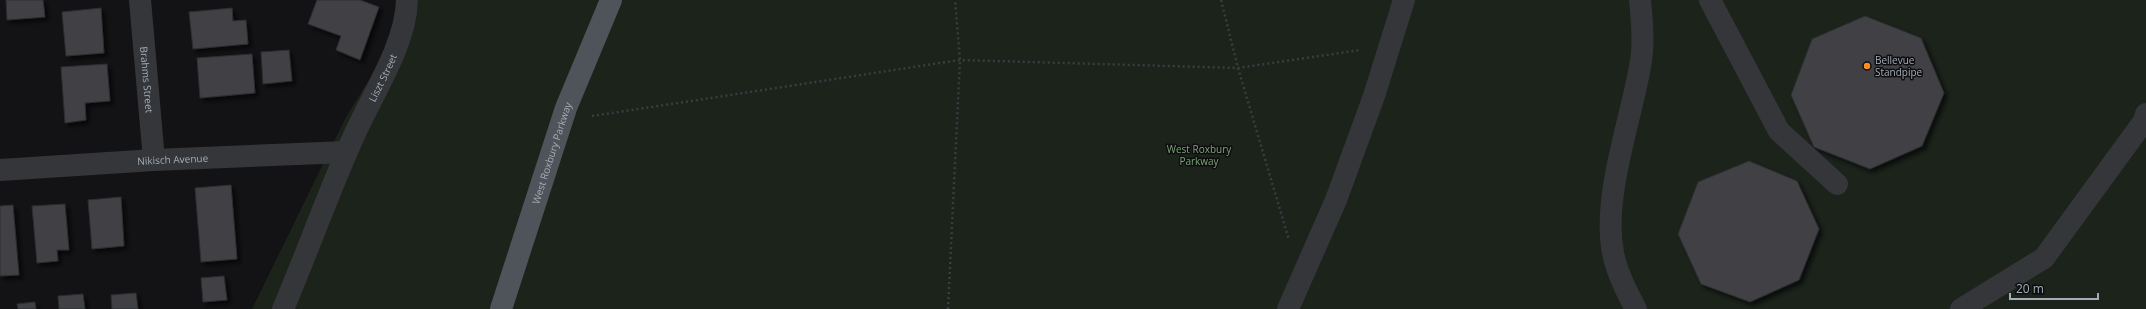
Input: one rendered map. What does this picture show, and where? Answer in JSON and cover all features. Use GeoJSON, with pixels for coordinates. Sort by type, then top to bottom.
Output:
{"type":"FeatureCollection","features":[{"type":"Feature","properties":{"kind":"main road","name":"West Roxbury Parkway"},"geometry":{"type":"LineString","coordinates":[[501,309],[566,108],[611,0]]}},
{"type":"Feature","properties":{"kind":"street","name":"Brahms Street"},"geometry":{"type":"LineString","coordinates":[[140,0],[154,160]]}},
{"type":"Feature","properties":{"kind":"street","name":"Liszt Street"},"geometry":{"type":"LineString","coordinates":[[346,152],[364,112],[391,62],[407,9],[407,0]]}},
{"type":"Feature","properties":{"kind":"street"},"geometry":{"type":"LineString","coordinates":[[1288,309],[1336,200],[1374,96],[1404,0]]}},
{"type":"Feature","properties":{"kind":"street"},"geometry":{"type":"LineString","coordinates":[[1636,309],[1622,285],[1613,252],[1611,216],[1619,163],[1641,60],[1640,0]]}},
{"type":"Feature","properties":{"kind":"street"},"geometry":{"type":"LineString","coordinates":[[1710,0],[1779,131],[1837,184]]}},
{"type":"Feature","properties":{"kind":"street"},"geometry":{"type":"LineString","coordinates":[[1961,309],[2044,258],[2144,121],[2146,114]]}},
{"type":"Feature","properties":{"kind":"street","name":"Nikisch Avenue"},"geometry":{"type":"LineString","coordinates":[[0,170],[154,160],[346,152]]}},
{"type":"Feature","properties":{"kind":"street"},"geometry":{"type":"LineString","coordinates":[[283,309],[346,152]]}},
{"type":"Feature","properties":{"kind":"path"},"geometry":{"type":"LineString","coordinates":[[948,309],[960,60],[955,0]]}},
{"type":"Feature","properties":{"kind":"path"},"geometry":{"type":"LineString","coordinates":[[1221,0],[1238,68],[1301,280]]}},
{"type":"Feature","properties":{"kind":"path"},"geometry":{"type":"LineString","coordinates":[[592,116],[960,60],[1238,68],[1389,46]]}},
{"type":"Feature","properties":{"kind":"green space","name":"West Roxbury Parkway"},"geometry":{"type":"Polygon","coordinates":[[[406,0],[2146,0],[2146,309],[252,309],[346,117],[404,23],[406,0]]]}},
{"type":"Feature","properties":{"kind":"building"},"geometry":{"type":"Polygon","coordinates":[[[6,0],[43,0],[45,17],[7,20],[6,0]]]}},
{"type":"Feature","properties":{"kind":"building"},"geometry":{"type":"Polygon","coordinates":[[[317,0],[360,0],[379,7],[360,60],[336,50],[341,36],[308,24],[317,0]]]}},
{"type":"Feature","properties":{"kind":"building"},"geometry":{"type":"Polygon","coordinates":[[[101,8],[104,53],[66,56],[62,12],[101,8]]]}},
{"type":"Feature","properties":{"kind":"building"},"geometry":{"type":"Polygon","coordinates":[[[232,8],[233,21],[246,20],[248,44],[193,49],[189,12],[232,8]]]}},
{"type":"Feature","properties":{"kind":"building","name":"Bellevue Standpipe"},"geometry":{"type":"Polygon","coordinates":[[[1865,16],[1921,38],[1944,93],[1922,146],[1870,169],[1814,147],[1791,95],[1812,39],[1865,16]]]}},
{"type":"Feature","properties":{"kind":"building"},"geometry":{"type":"Polygon","coordinates":[[[289,50],[292,81],[263,84],[261,52],[289,50]]]}},
{"type":"Feature","properties":{"kind":"building"},"geometry":{"type":"Polygon","coordinates":[[[252,54],[255,93],[200,98],[197,58],[252,54]]]}},
{"type":"Feature","properties":{"kind":"building"},"geometry":{"type":"Polygon","coordinates":[[[107,64],[110,101],[85,103],[86,120],[65,123],[61,67],[107,64]]]}},
{"type":"Feature","properties":{"kind":"building"},"geometry":{"type":"Polygon","coordinates":[[[1749,161],[1797,181],[1819,229],[1799,280],[1750,302],[1701,284],[1678,234],[1698,182],[1749,161]]]}},
{"type":"Feature","properties":{"kind":"building"},"geometry":{"type":"Polygon","coordinates":[[[231,185],[237,259],[201,262],[195,188],[231,185]]]}},
{"type":"Feature","properties":{"kind":"building"},"geometry":{"type":"Polygon","coordinates":[[[121,197],[124,246],[92,249],[88,200],[121,197]]]}},
{"type":"Feature","properties":{"kind":"building"},"geometry":{"type":"Polygon","coordinates":[[[65,204],[69,250],[57,250],[58,261],[37,263],[32,206],[65,204]]]}},
{"type":"Feature","properties":{"kind":"building"},"geometry":{"type":"Polygon","coordinates":[[[13,205],[19,275],[0,276],[0,206],[13,205]]]}},
{"type":"Feature","properties":{"kind":"building"},"geometry":{"type":"Polygon","coordinates":[[[224,276],[227,300],[203,302],[201,278],[224,276]]]}},
{"type":"Feature","properties":{"kind":"building"},"geometry":{"type":"Polygon","coordinates":[[[136,293],[138,309],[112,309],[111,295],[136,293]]]}},
{"type":"Feature","properties":{"kind":"building"},"geometry":{"type":"Polygon","coordinates":[[[83,294],[85,309],[59,309],[58,296],[83,294]]]}},
{"type":"Feature","properties":{"kind":"building"},"geometry":{"type":"Polygon","coordinates":[[[35,302],[36,309],[18,309],[17,304],[35,302]]]}},
{"type":"Feature","properties":{"kind":"place","name":"Bellevue Standpipe"},"geometry":{"type":"Point","coordinates":[1867,66]}}]}
